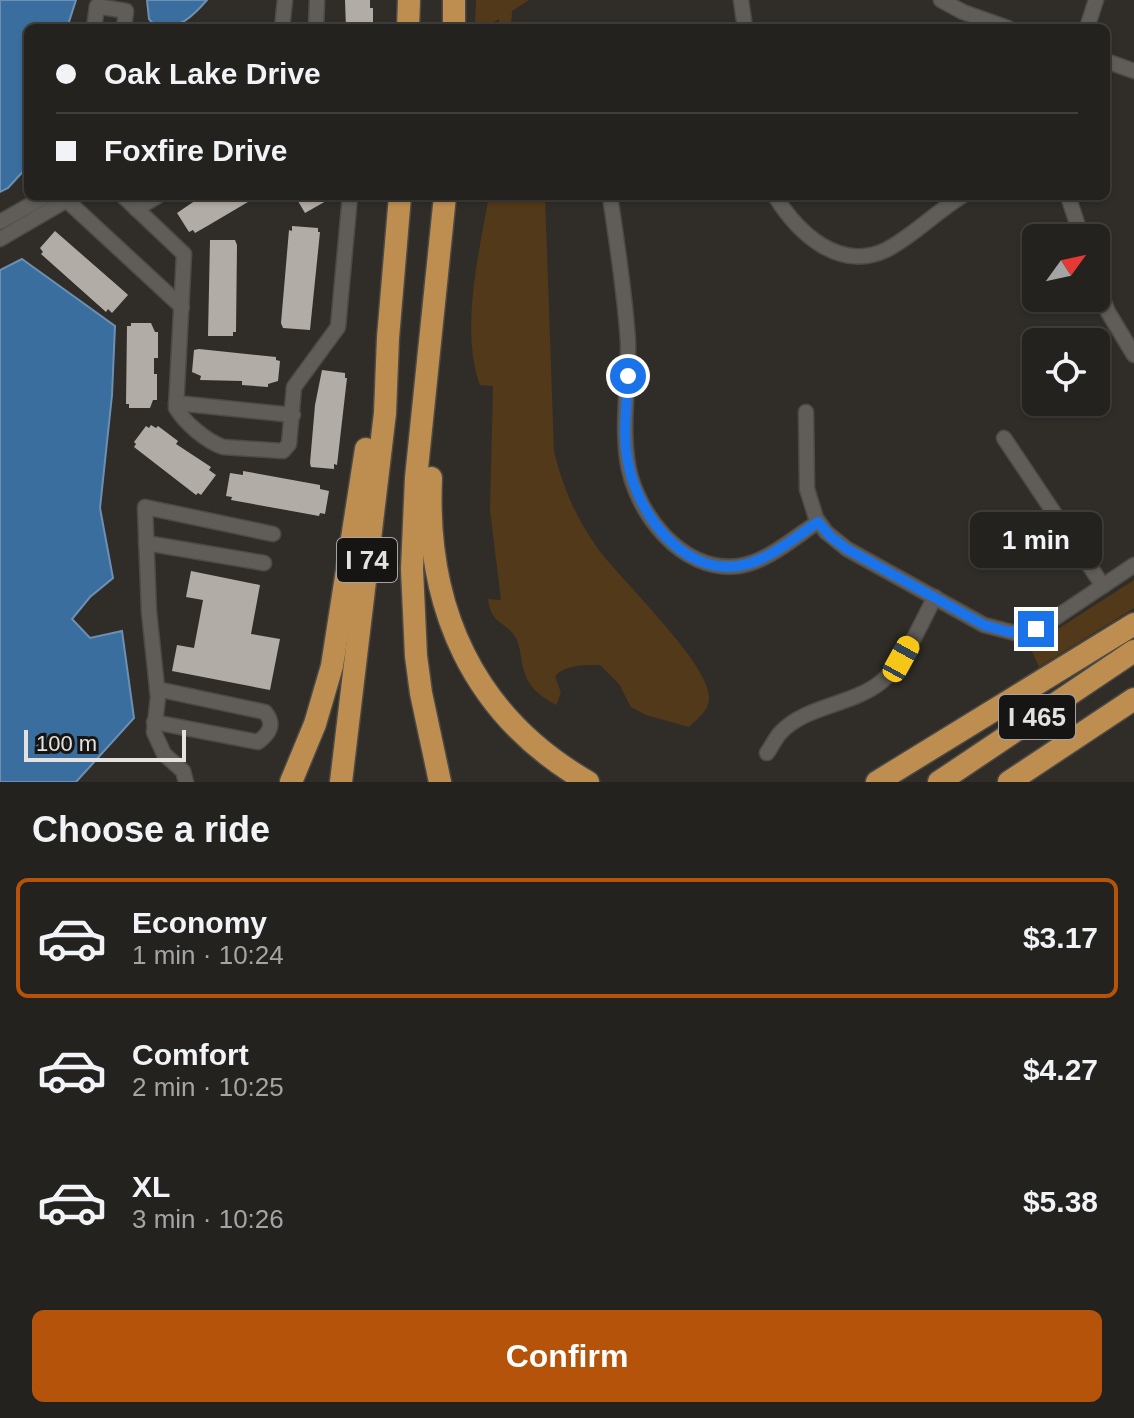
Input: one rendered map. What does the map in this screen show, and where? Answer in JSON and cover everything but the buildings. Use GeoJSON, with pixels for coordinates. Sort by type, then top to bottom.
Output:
{"type":"FeatureCollection","features":[{"type":"Feature","properties":{"kind":"highway"},"geometry":{"type":"LineString","coordinates":[[408,24],[409,0]]}},
{"type":"Feature","properties":{"kind":"highway"},"geometry":{"type":"LineString","coordinates":[[454,0],[454,24]]}},
{"type":"Feature","properties":{"kind":"highway","name":"I 74"},"geometry":{"type":"LineString","coordinates":[[341,782],[385,413],[400,200]]}},
{"type":"Feature","properties":{"kind":"highway","name":"I 74"},"geometry":{"type":"LineString","coordinates":[[440,782],[421,693],[412,569],[416,478],[445,200]]}},
{"type":"Feature","properties":{"kind":"highway"},"geometry":{"type":"LineString","coordinates":[[438,283],[429,505],[433,560],[440,593],[464,658],[498,709],[539,749],[588,782]]}},
{"type":"Feature","properties":{"kind":"highway"},"geometry":{"type":"LineString","coordinates":[[289,782],[322,705],[332,666],[372,411],[388,338]]}},
{"type":"Feature","properties":{"kind":"highway"},"geometry":{"type":"LineString","coordinates":[[870,782],[885,777],[1134,624]]}},
{"type":"Feature","properties":{"kind":"highway","name":"I 465"},"geometry":{"type":"LineString","coordinates":[[939,782],[1134,651]]}},
{"type":"Feature","properties":{"kind":"highway","name":"I 465"},"geometry":{"type":"LineString","coordinates":[[1015,779],[1134,699]]}},
{"type":"Feature","properties":{"kind":"street"},"geometry":{"type":"LineString","coordinates":[[282,24],[285,0]]}},
{"type":"Feature","properties":{"kind":"street"},"geometry":{"type":"LineString","coordinates":[[316,24],[317,0]]}},
{"type":"Feature","properties":{"kind":"street"},"geometry":{"type":"LineString","coordinates":[[741,0],[744,24]]}},
{"type":"Feature","properties":{"kind":"street"},"geometry":{"type":"LineString","coordinates":[[941,0],[997,24]]}},
{"type":"Feature","properties":{"kind":"street"},"geometry":{"type":"LineString","coordinates":[[1088,24],[1096,0]]}},
{"type":"Feature","properties":{"kind":"street"},"geometry":{"type":"LineString","coordinates":[[95,24],[97,6],[126,11],[124,24]]}},
{"type":"Feature","properties":{"kind":"street"},"geometry":{"type":"LineString","coordinates":[[1110,62],[1134,71]]}},
{"type":"Feature","properties":{"kind":"street"},"geometry":{"type":"LineString","coordinates":[[0,222],[39,200]]}},
{"type":"Feature","properties":{"kind":"street"},"geometry":{"type":"LineString","coordinates":[[0,239],[62,200]]}},
{"type":"Feature","properties":{"kind":"street"},"geometry":{"type":"LineString","coordinates":[[70,200],[182,307]]}},
{"type":"Feature","properties":{"kind":"street"},"geometry":{"type":"LineString","coordinates":[[127,200],[184,254],[176,403],[182,418],[216,444],[283,451],[289,444],[297,382],[338,327],[350,200]]}},
{"type":"Feature","properties":{"kind":"street"},"geometry":{"type":"LineString","coordinates":[[136,209],[151,200]]}},
{"type":"Feature","properties":{"kind":"street"},"geometry":{"type":"LineString","coordinates":[[610,200],[627,333],[627,459],[635,488],[647,510],[684,553],[697,561],[722,567],[758,560],[818,522]]}},
{"type":"Feature","properties":{"kind":"street"},"geometry":{"type":"LineString","coordinates":[[778,200],[797,224],[824,248],[858,257],[887,249],[956,200]]}},
{"type":"Feature","properties":{"kind":"street"},"geometry":{"type":"LineString","coordinates":[[1069,200],[1077,224]]}},
{"type":"Feature","properties":{"kind":"street"},"geometry":{"type":"LineString","coordinates":[[1108,312],[1134,355]]}},
{"type":"Feature","properties":{"kind":"street"},"geometry":{"type":"LineString","coordinates":[[176,403],[293,415]]}},
{"type":"Feature","properties":{"kind":"street"},"geometry":{"type":"LineString","coordinates":[[806,412],[806,484],[809,502],[818,522],[841,545],[984,625],[999,631],[1025,632],[1040,628],[1134,565]]}},
{"type":"Feature","properties":{"kind":"street"},"geometry":{"type":"LineString","coordinates":[[1004,438],[1103,586]]}},
{"type":"Feature","properties":{"kind":"street"},"geometry":{"type":"LineString","coordinates":[[186,782],[183,771],[158,744],[154,722],[157,693],[149,612],[145,507],[273,534]]}},
{"type":"Feature","properties":{"kind":"street"},"geometry":{"type":"LineString","coordinates":[[146,543],[264,563]]}},
{"type":"Feature","properties":{"kind":"street"},"geometry":{"type":"LineString","coordinates":[[767,753],[781,731],[801,718],[863,692],[885,679],[901,659],[935,597]]}},
{"type":"Feature","properties":{"kind":"street"},"geometry":{"type":"LineString","coordinates":[[154,722],[258,742],[269,734],[271,727],[270,718],[265,712],[157,693]]}},
{"type":"Feature","properties":{"kind":"shaded area"},"geometry":{"type":"Polygon","coordinates":[[[476,0],[529,0],[512,11],[511,24],[499,24],[499,19],[490,24],[475,24],[476,0]]]}},
{"type":"Feature","properties":{"kind":"shaded area"},"geometry":{"type":"Polygon","coordinates":[[[488,200],[545,200],[554,452],[570,501],[596,546],[679,643],[705,683],[709,698],[707,707],[689,727],[646,715],[631,707],[619,684],[600,665],[576,666],[555,676],[561,693],[556,705],[536,691],[528,680],[516,638],[492,614],[488,599],[501,600],[490,510],[493,386],[480,385],[474,364],[471,316],[476,266],[488,200]]]}},
{"type":"Feature","properties":{"kind":"shaded area"},"geometry":{"type":"Polygon","coordinates":[[[1134,580],[1134,608],[1039,667],[1030,647],[1134,580]]]}},
{"type":"Feature","properties":{"kind":"water"},"geometry":{"type":"Polygon","coordinates":[[[0,0],[76,0],[68,24],[24,24],[24,170],[0,192],[0,0]]]}},
{"type":"Feature","properties":{"kind":"water"},"geometry":{"type":"Polygon","coordinates":[[[147,0],[207,0],[196,12],[177,24],[153,24],[149,19],[147,0]]]}},
{"type":"Feature","properties":{"kind":"water"},"geometry":{"type":"Polygon","coordinates":[[[22,259],[115,326],[112,395],[100,508],[113,578],[90,597],[72,619],[90,638],[122,631],[134,718],[76,782],[0,782],[0,270],[22,259]]]}},
{"type":"Feature","properties":{"kind":"route"},"geometry":{"type":"LineString","coordinates":[[628,376],[626,435],[632,479],[652,519],[684,553],[712,565],[743,565],[766,555],[818,522],[847,549],[984,625],[1009,632],[1036,629]]}}]}
